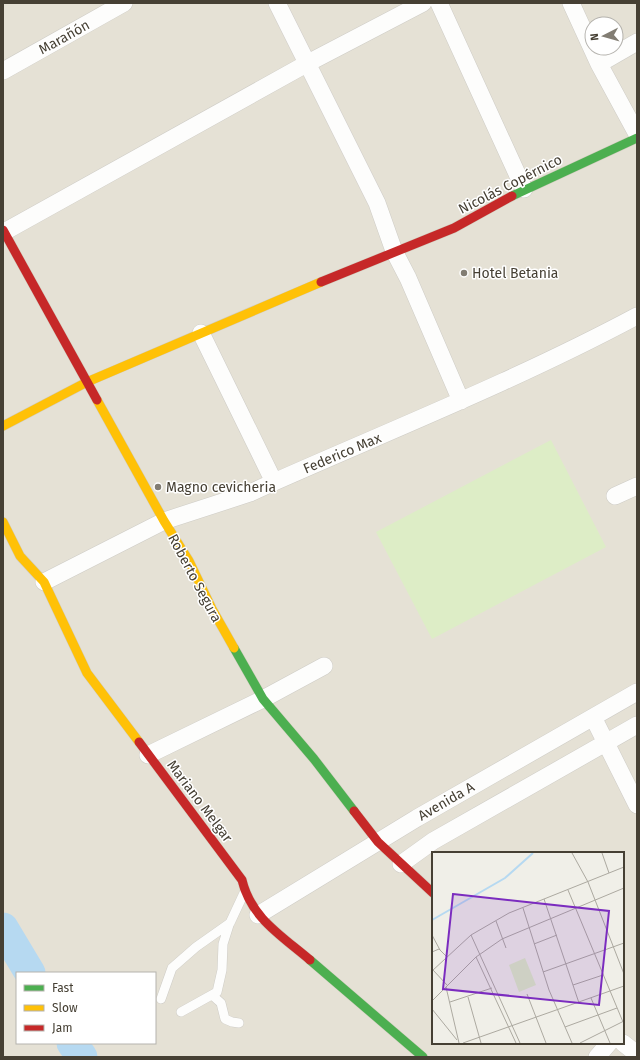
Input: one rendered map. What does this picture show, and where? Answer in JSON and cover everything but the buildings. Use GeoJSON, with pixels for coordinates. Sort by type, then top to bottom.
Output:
{"type":"FeatureCollection","features":[{"type":"Feature","properties":{"kind":"street","name":"Marañón"},"geometry":{"type":"LineString","coordinates":[[3,71],[124,3]]}},
{"type":"Feature","properties":{"kind":"street"},"geometry":{"type":"LineString","coordinates":[[277,3],[377,203],[394,251],[408,278],[461,402]]}},
{"type":"Feature","properties":{"kind":"street"},"geometry":{"type":"LineString","coordinates":[[3,232],[308,63],[423,3]]}},
{"type":"Feature","properties":{"kind":"street"},"geometry":{"type":"LineString","coordinates":[[438,3],[524,189]]}},
{"type":"Feature","properties":{"kind":"street"},"geometry":{"type":"LineString","coordinates":[[571,3],[599,64],[637,134]]}},
{"type":"Feature","properties":{"kind":"street"},"geometry":{"type":"LineString","coordinates":[[599,64],[637,42]]}},
{"type":"Feature","properties":{"kind":"street","name":"Nicolás Copérnico"},"geometry":{"type":"LineString","coordinates":[[3,426],[86,382],[394,251],[454,228],[524,189],[637,138]]}},
{"type":"Feature","properties":{"kind":"street","name":"Roberto Segura"},"geometry":{"type":"LineString","coordinates":[[3,232],[164,520],[190,561],[212,609],[263,699],[314,759],[378,842],[432,891]]}},
{"type":"Feature","properties":{"kind":"street","name":"Federico Max"},"geometry":{"type":"LineString","coordinates":[[44,582],[164,520],[250,493],[461,402],[574,350],[637,316]]}},
{"type":"Feature","properties":{"kind":"street"},"geometry":{"type":"LineString","coordinates":[[201,333],[274,482]]}},
{"type":"Feature","properties":{"kind":"street"},"geometry":{"type":"LineString","coordinates":[[615,496],[637,486]]}},
{"type":"Feature","properties":{"kind":"street","name":"Mariano Melgar"},"geometry":{"type":"LineString","coordinates":[[3,522],[20,556],[44,582],[87,674],[242,880],[245,892],[258,915],[422,1056]]}},
{"type":"Feature","properties":{"kind":"street"},"geometry":{"type":"LineString","coordinates":[[148,755],[263,699],[324,666]]}},
{"type":"Feature","properties":{"kind":"street","name":"Avenida A"},"geometry":{"type":"LineString","coordinates":[[258,915],[378,842],[637,692]]}},
{"type":"Feature","properties":{"kind":"street"},"geometry":{"type":"LineString","coordinates":[[593,717],[637,805]]}},
{"type":"Feature","properties":{"kind":"street","name":"Avenida A"},"geometry":{"type":"LineString","coordinates":[[401,864],[433,841],[637,725]]}},
{"type":"Feature","properties":{"kind":"street"},"geometry":{"type":"LineString","coordinates":[[597,1057],[608,1044]]}},
{"type":"Feature","properties":{"kind":"lane"},"geometry":{"type":"LineString","coordinates":[[181,1012],[217,992],[222,970],[222,944],[245,892]]}},
{"type":"Feature","properties":{"kind":"lane"},"geometry":{"type":"LineString","coordinates":[[161,999],[172,968],[196,947],[230,923]]}},
{"type":"Feature","properties":{"kind":"lane"},"geometry":{"type":"LineString","coordinates":[[212,995],[221,1003],[225,1019],[239,1023]]}},
{"type":"Feature","properties":{"kind":"shaded area"},"geometry":{"type":"Polygon","coordinates":[[[3,3],[637,3],[637,1057],[3,1057],[3,3]]]}},
{"type":"Feature","properties":{"kind":"green space"},"geometry":{"type":"Polygon","coordinates":[[[551,440],[606,547],[432,639],[376,532],[551,440]]]}},
{"type":"Feature","properties":{"kind":"waterway"},"geometry":{"type":"LineString","coordinates":[[3,928],[29,972]]}},
{"type":"Feature","properties":{"kind":"waterway"},"geometry":{"type":"LineString","coordinates":[[73,1044],[82,1057]]}},
{"type":"Feature","properties":{"kind":"traffic: fast"},"geometry":{"type":"LineString","coordinates":[[512,196],[637,138]]}},
{"type":"Feature","properties":{"kind":"traffic: fast"},"geometry":{"type":"LineString","coordinates":[[234,648],[263,699],[314,759],[354,811]]}},
{"type":"Feature","properties":{"kind":"traffic: fast"},"geometry":{"type":"LineString","coordinates":[[310,960],[423,1057]]}},
{"type":"Feature","properties":{"kind":"traffic: slow"},"geometry":{"type":"LineString","coordinates":[[3,426],[87,382],[321,282]]}},
{"type":"Feature","properties":{"kind":"traffic: slow"},"geometry":{"type":"LineString","coordinates":[[97,400],[164,521],[189,561],[212,609],[234,648]]}},
{"type":"Feature","properties":{"kind":"traffic: slow"},"geometry":{"type":"LineString","coordinates":[[3,522],[20,556],[44,582],[87,673],[139,742]]}},
{"type":"Feature","properties":{"kind":"traffic: jam"},"geometry":{"type":"LineString","coordinates":[[321,282],[454,228],[512,196]]}},
{"type":"Feature","properties":{"kind":"traffic: jam"},"geometry":{"type":"LineString","coordinates":[[3,230],[97,400]]}},
{"type":"Feature","properties":{"kind":"traffic: jam"},"geometry":{"type":"LineString","coordinates":[[139,742],[242,880],[246,893],[260,916],[310,960]]}},
{"type":"Feature","properties":{"kind":"traffic: jam"},"geometry":{"type":"LineString","coordinates":[[354,811],[378,842],[432,892]]}},
{"type":"Feature","properties":{"kind":"place","name":"Hotel Betania"},"geometry":{"type":"Point","coordinates":[464,273]}},
{"type":"Feature","properties":{"kind":"place","name":"Magno cevicheria"},"geometry":{"type":"Point","coordinates":[158,487]}}]}
